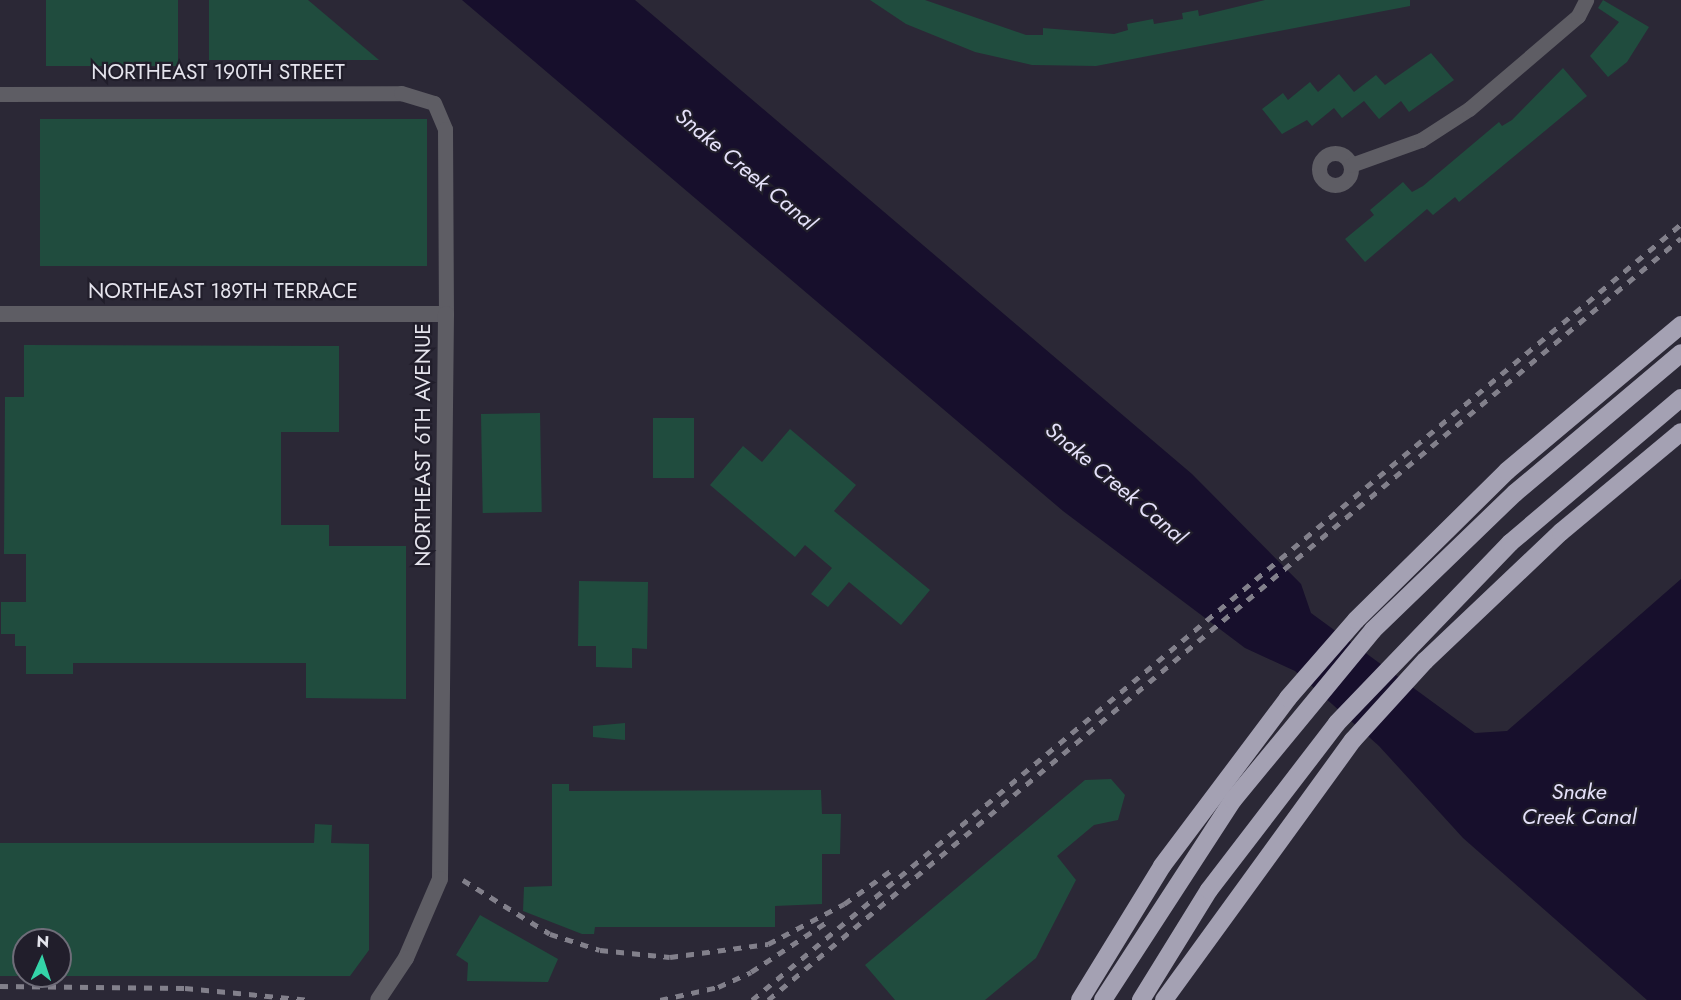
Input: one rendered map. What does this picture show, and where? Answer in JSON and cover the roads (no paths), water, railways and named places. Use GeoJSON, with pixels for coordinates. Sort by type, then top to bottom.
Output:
{"type":"FeatureCollection","features":[{"type":"Feature","properties":{"kind":"highway"},"geometry":{"type":"LineString","coordinates":[[1080,1000],[1162,866],[1288,698],[1356,620],[1507,471],[1681,325]]}},
{"type":"Feature","properties":{"kind":"highway"},"geometry":{"type":"LineString","coordinates":[[1102,1000],[1220,819],[1305,708],[1373,630],[1515,493],[1681,352]]}},
{"type":"Feature","properties":{"kind":"highway"},"geometry":{"type":"LineString","coordinates":[[1141,1000],[1209,890],[1337,723],[1405,648],[1510,543],[1681,398]]}},
{"type":"Feature","properties":{"kind":"highway"},"geometry":{"type":"LineString","coordinates":[[1164,1000],[1180,974],[1353,740],[1425,661],[1561,532],[1681,432]]}},
{"type":"Feature","properties":{"kind":"highway"},"geometry":{"type":"LineString","coordinates":[[1169,1000],[1180,974]]}},
{"type":"Feature","properties":{"kind":"street"},"geometry":{"type":"LineString","coordinates":[[1351,165],[1421,140],[1469,109],[1578,16],[1586,0]]}},
{"type":"Feature","properties":{"kind":"street","name":"NORTHEAST 190TH STREET"},"geometry":{"type":"LineString","coordinates":[[0,94],[401,93],[434,104]]}},
{"type":"Feature","properties":{"kind":"street","name":"NORTHEAST 6TH AVENUE"},"geometry":{"type":"LineString","coordinates":[[378,1000],[406,958],[440,879],[444,789],[447,314],[445,129],[434,104]]}},
{"type":"Feature","properties":{"kind":"street","name":"NORTHEAST 189TH TERRACE"},"geometry":{"type":"LineString","coordinates":[[0,314],[447,314]]}},
{"type":"Feature","properties":{"kind":"water","name":"Snake Creek Canal"},"geometry":{"type":"Polygon","coordinates":[[[462,0],[635,0],[1192,474],[1301,584],[1311,613],[1475,733],[1507,731],[1681,579],[1681,1000],[1647,1000],[1463,838],[1379,746],[1295,671],[1245,648],[1063,511],[462,0]]]}},
{"type":"Feature","properties":{"kind":"railway"},"geometry":{"type":"LineString","coordinates":[[752,1000],[1681,224]]}},
{"type":"Feature","properties":{"kind":"railway"},"geometry":{"type":"LineString","coordinates":[[768,1000],[1681,238]]}},
{"type":"Feature","properties":{"kind":"railway"},"geometry":{"type":"LineString","coordinates":[[463,880],[550,934],[600,950],[670,957],[768,944],[844,904],[893,869]]}},
{"type":"Feature","properties":{"kind":"railway"},"geometry":{"type":"LineString","coordinates":[[660,1000],[718,987],[751,972],[830,920]]}},
{"type":"Feature","properties":{"kind":"railway"},"geometry":{"type":"LineString","coordinates":[[0,986],[185,988],[310,1000]]}}]}
